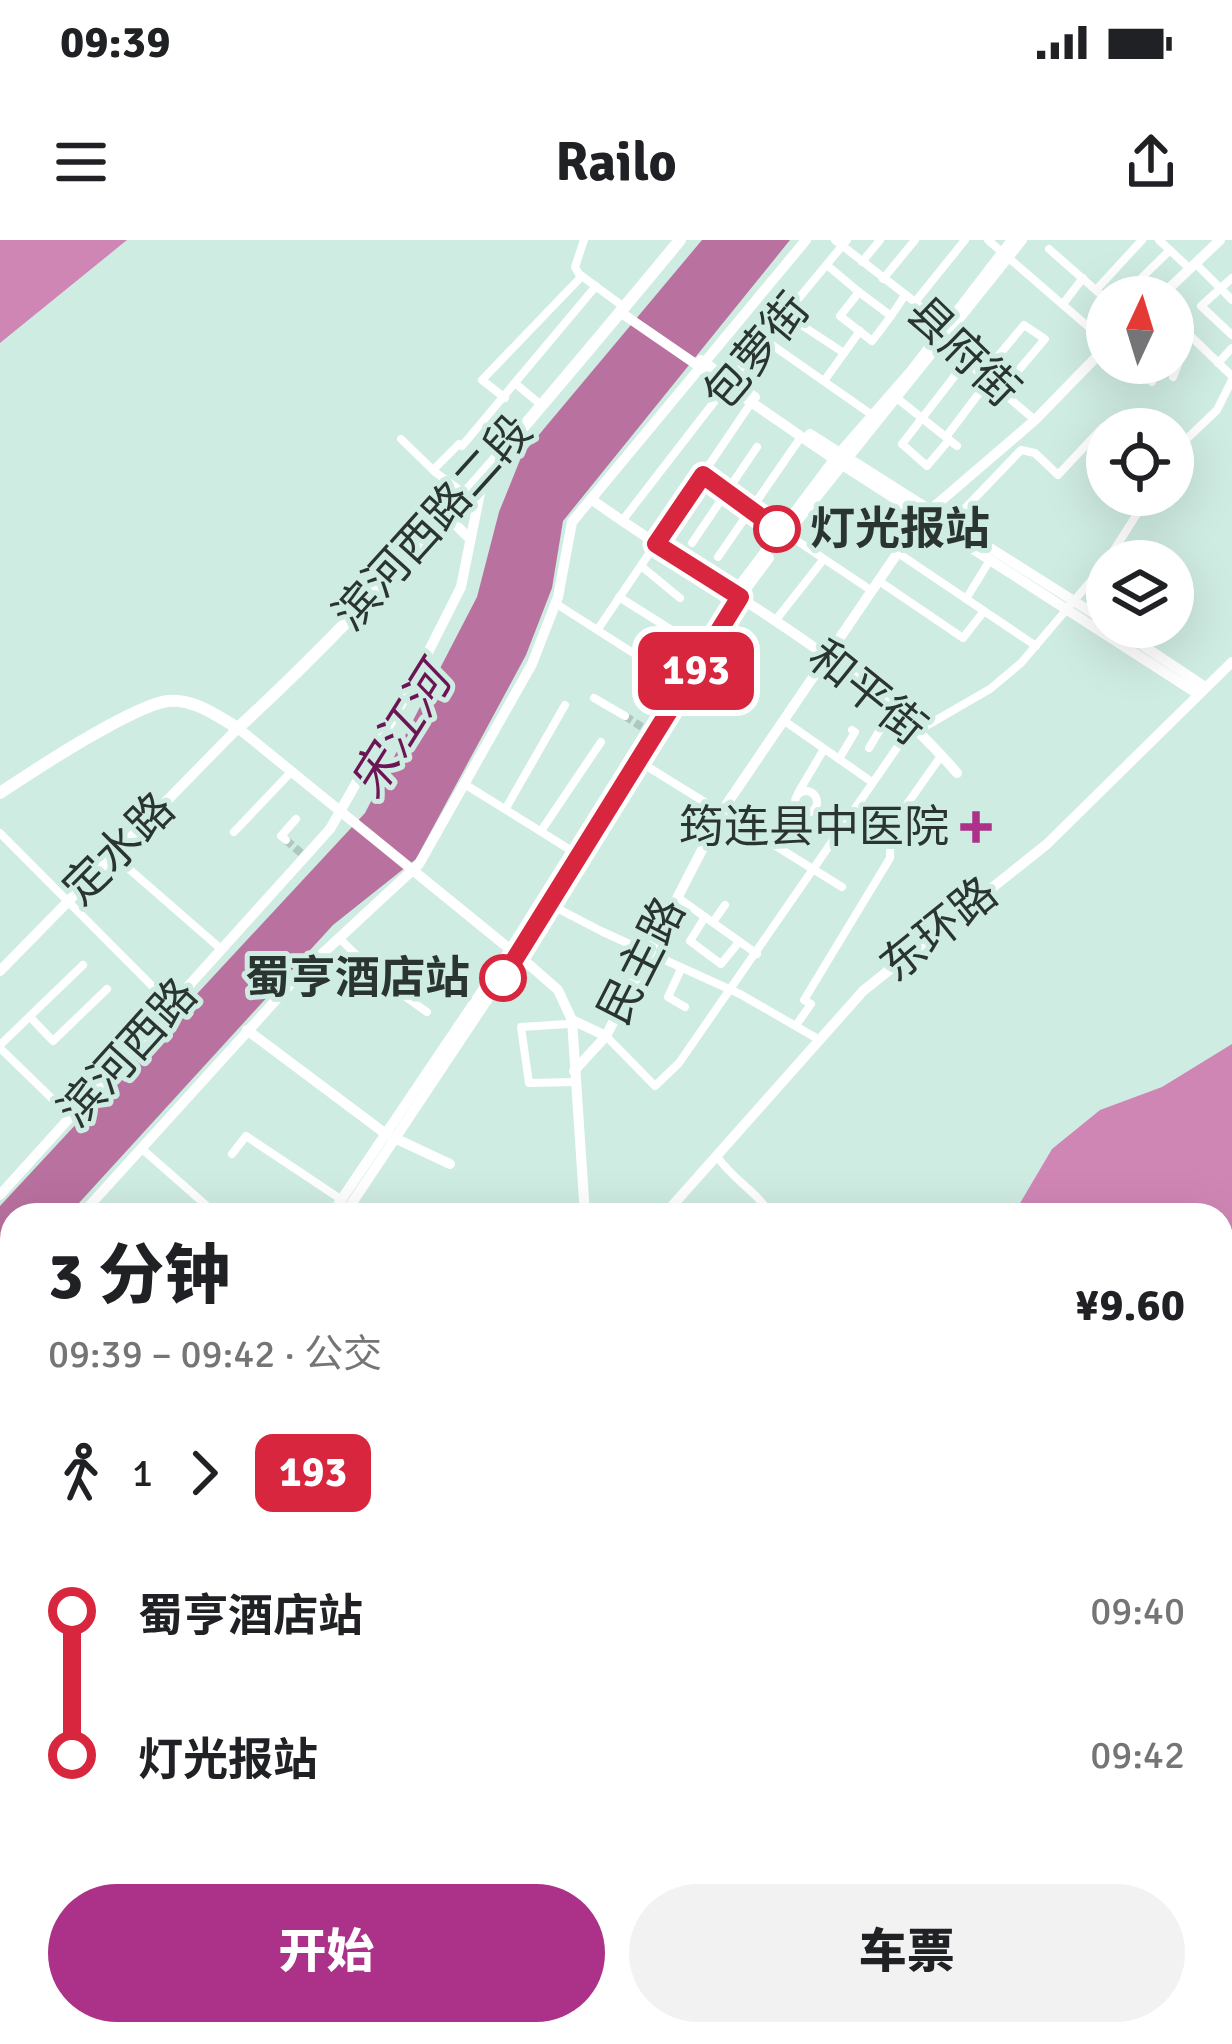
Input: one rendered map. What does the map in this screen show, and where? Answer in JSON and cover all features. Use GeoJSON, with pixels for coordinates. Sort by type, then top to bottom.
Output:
{"type":"FeatureCollection","features":[{"type":"Feature","properties":{"kind":"highway","name":"滨河西路二段"},"geometry":{"type":"LineString","coordinates":[[238,728],[339,629],[484,472],[680,240]]}},
{"type":"Feature","properties":{"kind":"highway"},"geometry":{"type":"LineString","coordinates":[[0,793],[138,711],[169,701],[200,706],[238,728]]}},
{"type":"Feature","properties":{"kind":"main road"},"geometry":{"type":"LineString","coordinates":[[94,1203],[247,1030],[338,937],[413,871],[532,664],[555,603],[572,522],[698,362],[806,240]]}},
{"type":"Feature","properties":{"kind":"main road"},"geometry":{"type":"LineString","coordinates":[[1004,256],[1012,240]]}},
{"type":"Feature","properties":{"kind":"main road"},"geometry":{"type":"LineString","coordinates":[[840,459],[898,399],[1004,256],[1022,240]]}},
{"type":"Feature","properties":{"kind":"main road"},"geometry":{"type":"LineString","coordinates":[[1182,276],[1220,240]]}},
{"type":"Feature","properties":{"kind":"main road"},"geometry":{"type":"LineString","coordinates":[[622,310],[990,560],[1086,612]]}},
{"type":"Feature","properties":{"kind":"main road"},"geometry":{"type":"LineString","coordinates":[[513,954],[677,681],[840,459],[941,338]]}},
{"type":"Feature","properties":{"kind":"main road","name":"民主路"},"geometry":{"type":"LineString","coordinates":[[574,1077],[606,1036],[722,811],[925,514],[1035,420],[1086,367]]}},
{"type":"Feature","properties":{"kind":"main road"},"geometry":{"type":"LineString","coordinates":[[729,383],[751,403],[840,459]]}},
{"type":"Feature","properties":{"kind":"main road","name":"滨河西路"},"geometry":{"type":"LineString","coordinates":[[0,1195],[341,810],[461,587],[484,472]]}},
{"type":"Feature","properties":{"kind":"main road","name":"和平街"},"geometry":{"type":"LineString","coordinates":[[591,499],[826,656],[916,728],[957,773]]}},
{"type":"Feature","properties":{"kind":"main road"},"geometry":{"type":"LineString","coordinates":[[925,514],[950,524],[1202,690]]}},
{"type":"Feature","properties":{"kind":"main road"},"geometry":{"type":"LineString","coordinates":[[440,520],[458,526],[470,539]]}},
{"type":"Feature","properties":{"kind":"main road"},"geometry":{"type":"LineString","coordinates":[[351,1203],[391,1136],[551,904],[737,595]]}},
{"type":"Feature","properties":{"kind":"main road"},"geometry":{"type":"LineString","coordinates":[[1144,648],[1202,690]]}},
{"type":"Feature","properties":{"kind":"main road","name":"东环路"},"geometry":{"type":"LineString","coordinates":[[674,1203],[863,991],[1047,844],[1232,662]]}},
{"type":"Feature","properties":{"kind":"main road"},"geometry":{"type":"LineString","coordinates":[[238,728],[558,990],[572,1020],[584,1203]]}},
{"type":"Feature","properties":{"kind":"main road","name":"定水路"},"geometry":{"type":"LineString","coordinates":[[0,971],[238,728]]}},
{"type":"Feature","properties":{"kind":"main road"},"geometry":{"type":"LineString","coordinates":[[572,1020],[606,1036]]}},
{"type":"Feature","properties":{"kind":"main road"},"geometry":{"type":"LineString","coordinates":[[247,1030],[391,1136],[450,1164]]}},
{"type":"Feature","properties":{"kind":"main road"},"geometry":{"type":"LineString","coordinates":[[340,1203],[391,1136]]}},
{"type":"Feature","properties":{"kind":"street"},"geometry":{"type":"LineString","coordinates":[[584,240],[575,267],[622,310]]}},
{"type":"Feature","properties":{"kind":"street"},"geometry":{"type":"LineString","coordinates":[[862,262],[880,240]]}},
{"type":"Feature","properties":{"kind":"street"},"geometry":{"type":"LineString","coordinates":[[883,279],[915,240]]}},
{"type":"Feature","properties":{"kind":"street"},"geometry":{"type":"LineString","coordinates":[[915,302],[965,240]]}},
{"type":"Feature","properties":{"kind":"street"},"geometry":{"type":"LineString","coordinates":[[988,240],[1086,325]]}},
{"type":"Feature","properties":{"kind":"street"},"geometry":{"type":"LineString","coordinates":[[1159,240],[1232,300]]}},
{"type":"Feature","properties":{"kind":"street"},"geometry":{"type":"LineString","coordinates":[[1108,276],[1139,241]]}},
{"type":"Feature","properties":{"kind":"street","name":"县府街"},"geometry":{"type":"LineString","coordinates":[[842,242],[915,302],[934,320],[941,338],[1035,420]]}},
{"type":"Feature","properties":{"kind":"street","name":"包萝街"},"geometry":{"type":"LineString","coordinates":[[622,521],[828,266],[842,242]]}},
{"type":"Feature","properties":{"kind":"street"},"geometry":{"type":"LineString","coordinates":[[1049,249],[1086,281]]}},
{"type":"Feature","properties":{"kind":"street"},"geometry":{"type":"LineString","coordinates":[[1143,276],[1170,250]]}},
{"type":"Feature","properties":{"kind":"street"},"geometry":{"type":"LineString","coordinates":[[828,266],[891,316]]}},
{"type":"Feature","properties":{"kind":"street"},"geometry":{"type":"LineString","coordinates":[[505,398],[482,380],[582,276]]}},
{"type":"Feature","properties":{"kind":"street"},"geometry":{"type":"LineString","coordinates":[[1063,304],[1083,278]]}},
{"type":"Feature","properties":{"kind":"street"},"geometry":{"type":"LineString","coordinates":[[1232,278],[1201,306],[1232,335]]}},
{"type":"Feature","properties":{"kind":"street"},"geometry":{"type":"LineString","coordinates":[[433,470],[505,398],[596,286]]}},
{"type":"Feature","properties":{"kind":"street"},"geometry":{"type":"LineString","coordinates":[[859,292],[841,316],[872,341],[905,295]]}},
{"type":"Feature","properties":{"kind":"street"},"geometry":{"type":"LineString","coordinates":[[786,315],[844,353]]}},
{"type":"Feature","properties":{"kind":"street"},"geometry":{"type":"LineString","coordinates":[[957,374],[902,444],[928,466],[951,441],[994,362],[1024,325],[1045,339],[1012,379],[994,362]]}},
{"type":"Feature","properties":{"kind":"street"},"geometry":{"type":"LineString","coordinates":[[824,381],[860,332]]}},
{"type":"Feature","properties":{"kind":"street"},"geometry":{"type":"LineString","coordinates":[[765,340],[874,416]]}},
{"type":"Feature","properties":{"kind":"street"},"geometry":{"type":"LineString","coordinates":[[1194,342],[1232,378],[1217,410],[1194,432]]}},
{"type":"Feature","properties":{"kind":"street"},"geometry":{"type":"LineString","coordinates":[[1218,363],[1232,348]]}},
{"type":"Feature","properties":{"kind":"street"},"geometry":{"type":"LineString","coordinates":[[516,384],[540,404]]}},
{"type":"Feature","properties":{"kind":"street"},"geometry":{"type":"LineString","coordinates":[[898,399],[951,441]]}},
{"type":"Feature","properties":{"kind":"street"},"geometry":{"type":"LineString","coordinates":[[598,629],[751,403]]}},
{"type":"Feature","properties":{"kind":"street"},"geometry":{"type":"LineString","coordinates":[[718,557],[801,437]]}},
{"type":"Feature","properties":{"kind":"street"},"geometry":{"type":"LineString","coordinates":[[401,439],[464,494]]}},
{"type":"Feature","properties":{"kind":"street"},"geometry":{"type":"LineString","coordinates":[[950,524],[1021,450],[1035,453],[1058,475],[1086,446]]}},
{"type":"Feature","properties":{"kind":"street"},"geometry":{"type":"LineString","coordinates":[[692,543],[757,447]]}},
{"type":"Feature","properties":{"kind":"street"},"geometry":{"type":"LineString","coordinates":[[703,475],[823,560],[963,638],[985,611]]}},
{"type":"Feature","properties":{"kind":"street"},"geometry":{"type":"LineString","coordinates":[[898,554],[1036,646]]}},
{"type":"Feature","properties":{"kind":"street"},"geometry":{"type":"LineString","coordinates":[[775,621],[823,560]]}},
{"type":"Feature","properties":{"kind":"street"},"geometry":{"type":"LineString","coordinates":[[966,599],[990,560]]}},
{"type":"Feature","properties":{"kind":"street"},"geometry":{"type":"LineString","coordinates":[[641,566],[680,598]]}},
{"type":"Feature","properties":{"kind":"street"},"geometry":{"type":"LineString","coordinates":[[606,1036],[656,1085],[679,1063],[872,782],[916,728],[990,689],[1036,646],[1086,587]]}},
{"type":"Feature","properties":{"kind":"street"},"geometry":{"type":"LineString","coordinates":[[620,597],[670,629]]}},
{"type":"Feature","properties":{"kind":"street"},"geometry":{"type":"LineString","coordinates":[[555,603],[677,681]]}},
{"type":"Feature","properties":{"kind":"street"},"geometry":{"type":"LineString","coordinates":[[594,698],[625,716]]}},
{"type":"Feature","properties":{"kind":"street"},"geometry":{"type":"LineString","coordinates":[[506,808],[565,705]]}},
{"type":"Feature","properties":{"kind":"street"},"geometry":{"type":"LineString","coordinates":[[782,719],[872,782]]}},
{"type":"Feature","properties":{"kind":"street"},"geometry":{"type":"LineString","coordinates":[[838,759],[854,731],[871,744],[884,723]]}},
{"type":"Feature","properties":{"kind":"street"},"geometry":{"type":"LineString","coordinates":[[541,831],[601,742]]}},
{"type":"Feature","properties":{"kind":"street"},"geometry":{"type":"LineString","coordinates":[[798,793],[824,749]]}},
{"type":"Feature","properties":{"kind":"street"},"geometry":{"type":"LineString","coordinates":[[797,1024],[811,1004],[804,1000],[890,858],[891,827],[942,755]]}},
{"type":"Feature","properties":{"kind":"street"},"geometry":{"type":"LineString","coordinates":[[640,761],[842,887]]}},
{"type":"Feature","properties":{"kind":"street"},"geometry":{"type":"LineString","coordinates":[[234,832],[291,772]]}},
{"type":"Feature","properties":{"kind":"street"},"geometry":{"type":"LineString","coordinates":[[466,785],[573,851]]}},
{"type":"Feature","properties":{"kind":"street"},"geometry":{"type":"LineString","coordinates":[[286,840],[281,836],[296,819]]}},
{"type":"Feature","properties":{"kind":"street"},"geometry":{"type":"LineString","coordinates":[[0,833],[171,1005]]}},
{"type":"Feature","properties":{"kind":"street"},"geometry":{"type":"LineString","coordinates":[[113,855],[221,949]]}},
{"type":"Feature","properties":{"kind":"street"},"geometry":{"type":"LineString","coordinates":[[676,896],[757,954]]}},
{"type":"Feature","properties":{"kind":"street"},"geometry":{"type":"LineString","coordinates":[[551,904],[797,1024],[818,1040]]}},
{"type":"Feature","properties":{"kind":"street"},"geometry":{"type":"LineString","coordinates":[[724,905],[690,941],[721,964],[739,942]]}},
{"type":"Feature","properties":{"kind":"street"},"geometry":{"type":"LineString","coordinates":[[338,937],[383,981],[427,1012]]}},
{"type":"Feature","properties":{"kind":"street"},"geometry":{"type":"LineString","coordinates":[[70,1117],[0,1047],[83,965]]}},
{"type":"Feature","properties":{"kind":"street"},"geometry":{"type":"LineString","coordinates":[[681,969],[668,997],[686,1007]]}},
{"type":"Feature","properties":{"kind":"street"},"geometry":{"type":"LineString","coordinates":[[30,1017],[53,1041],[107,988]]}},
{"type":"Feature","properties":{"kind":"street"},"geometry":{"type":"LineString","coordinates":[[572,1020],[521,1027],[529,1083],[574,1077]]}},
{"type":"Feature","properties":{"kind":"street"},"geometry":{"type":"LineString","coordinates":[[232,1154],[246,1136],[342,1200]]}},
{"type":"Feature","properties":{"kind":"street"},"geometry":{"type":"LineString","coordinates":[[141,1148],[204,1203]]}},
{"type":"Feature","properties":{"kind":"street"},"geometry":{"type":"LineString","coordinates":[[716,1155],[737,1183],[764,1203]]}},
{"type":"Feature","properties":{"kind":"shaded area"},"geometry":{"type":"Polygon","coordinates":[[[0,240],[127,240],[0,343],[0,240]]]}},
{"type":"Feature","properties":{"kind":"shaded area"},"geometry":{"type":"Polygon","coordinates":[[[702,240],[790,240],[563,521],[552,588],[526,655],[416,859],[333,925],[79,1203],[3,1203],[365,813],[477,597],[499,512],[522,455],[702,240]]]}},
{"type":"Feature","properties":{"kind":"shaded area"},"geometry":{"type":"Polygon","coordinates":[[[1232,1044],[1232,1203],[1020,1203],[1052,1149],[1100,1110],[1162,1087],[1232,1044]]]}},
{"type":"Feature","properties":{"kind":"tunnel"},"geometry":{"type":"LineString","coordinates":[[625,716],[642,727]]}},
{"type":"Feature","properties":{"kind":"tunnel"},"geometry":{"type":"LineString","coordinates":[[286,840],[301,853]]}},
{"type":"Feature","properties":{"kind":"bus line","name":"193"},"geometry":{"type":"LineString","coordinates":[[503,978],[740,597],[656,544],[703,475],[777,529]]}},
{"type":"Feature","properties":{"kind":"place","name":"灯光报站"},"geometry":{"type":"Point","coordinates":[777,529]}},
{"type":"Feature","properties":{"kind":"place","name":"筠连县中医院"},"geometry":{"type":"Point","coordinates":[976,827]}},
{"type":"Feature","properties":{"kind":"place","name":"蜀亨酒店站"},"geometry":{"type":"Point","coordinates":[503,978]}},
{"type":"Feature","properties":{"kind":"water label","name":"宋江河"},"geometry":{"type":"Point","coordinates":[401,732]}}]}
